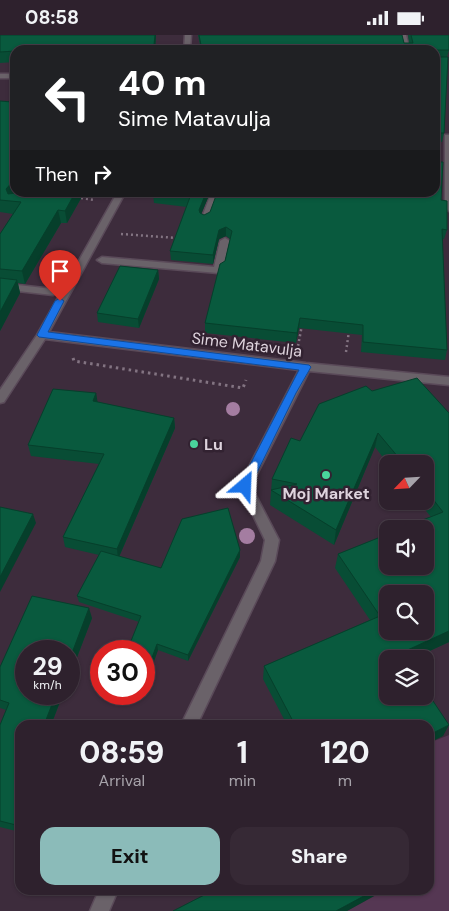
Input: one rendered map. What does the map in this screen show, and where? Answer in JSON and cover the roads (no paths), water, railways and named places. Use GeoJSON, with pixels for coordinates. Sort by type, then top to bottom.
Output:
{"type":"FeatureCollection","features":[{"type":"Feature","properties":{"kind":"street"},"geometry":{"type":"LineString","coordinates":[[448,137],[449,208]]}},
{"type":"Feature","properties":{"kind":"street"},"geometry":{"type":"LineString","coordinates":[[0,399],[42,335],[119,197]]}},
{"type":"Feature","properties":{"kind":"street"},"geometry":{"type":"LineString","coordinates":[[205,220],[214,197]]}},
{"type":"Feature","properties":{"kind":"street"},"geometry":{"type":"LineString","coordinates":[[102,260],[218,270],[225,241]]}},
{"type":"Feature","properties":{"kind":"street"},"geometry":{"type":"LineString","coordinates":[[0,286],[53,292]]}},
{"type":"Feature","properties":{"kind":"street","name":"Sime Matavulja"},"geometry":{"type":"LineString","coordinates":[[42,335],[306,367],[449,381]]}},
{"type":"Feature","properties":{"kind":"street"},"geometry":{"type":"LineString","coordinates":[[191,720],[268,561],[272,541],[245,486],[306,367]]}},
{"type":"Feature","properties":{"kind":"street"},"geometry":{"type":"LineString","coordinates":[[99,911],[107,895]]}},
{"type":"Feature","properties":{"kind":"place","name":"Lu"},"geometry":{"type":"Point","coordinates":[194,444]}},
{"type":"Feature","properties":{"kind":"place","name":"Moj Market"},"geometry":{"type":"Point","coordinates":[326,475]}}]}
